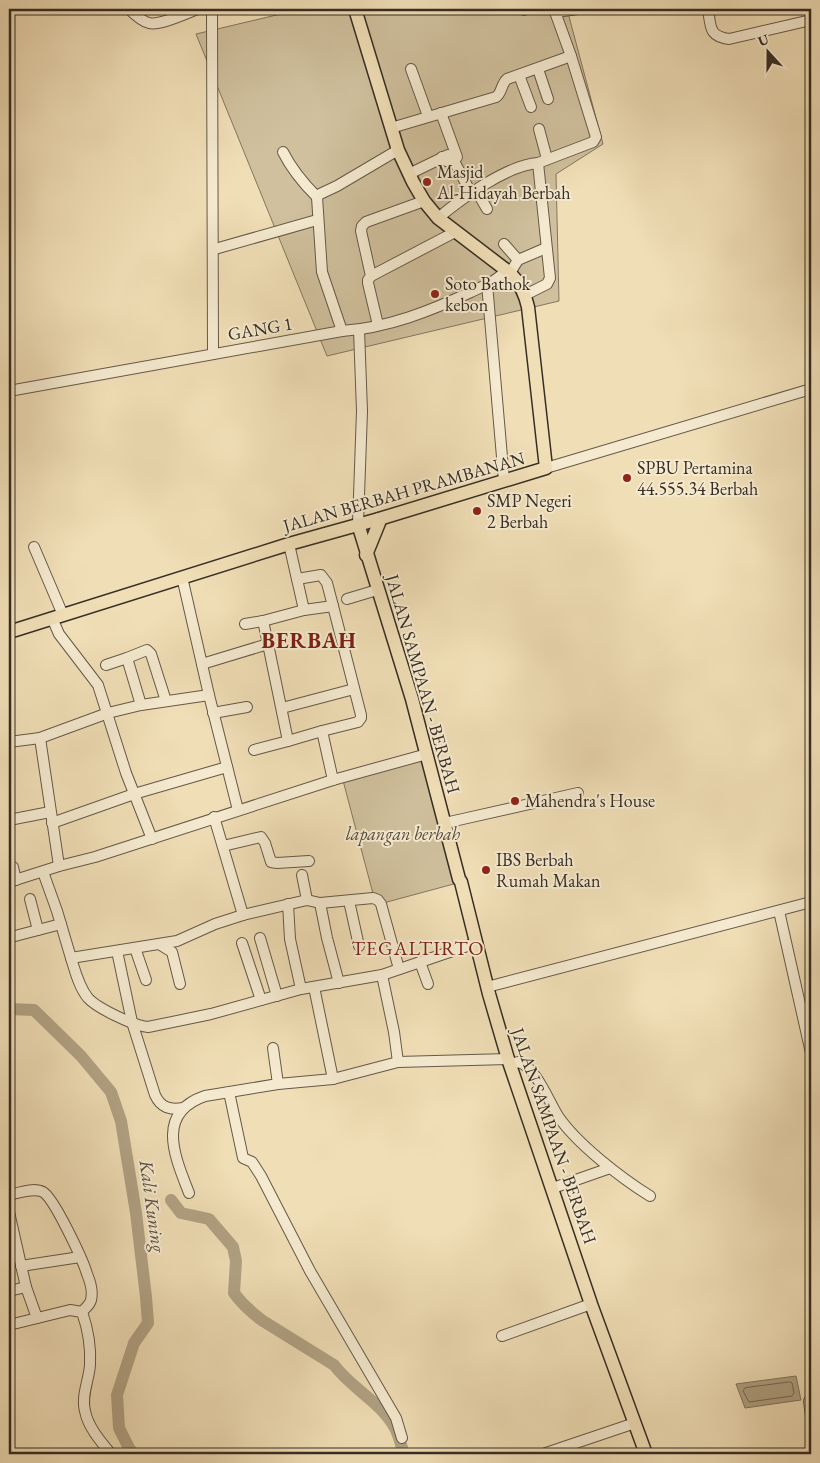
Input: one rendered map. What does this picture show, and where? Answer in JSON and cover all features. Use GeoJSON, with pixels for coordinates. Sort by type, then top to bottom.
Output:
{"type":"FeatureCollection","features":[{"type":"Feature","properties":{"kind":"main road"},"geometry":{"type":"LineString","coordinates":[[356,9],[398,150],[424,201],[438,218],[508,271],[518,281],[525,295],[528,307],[546,468]]}},
{"type":"Feature","properties":{"kind":"main road","name":"JALAN BERBAH PRAMBANAN"},"geometry":{"type":"LineString","coordinates":[[9,632],[289,544],[546,468]]}},
{"type":"Feature","properties":{"kind":"main road"},"geometry":{"type":"LineString","coordinates":[[366,556],[379,523],[378,519]]}},
{"type":"Feature","properties":{"kind":"main road","name":"JALAN SAMPAAN - BERBAH"},"geometry":{"type":"LineString","coordinates":[[358,524],[366,556],[405,674],[487,987],[509,1062],[591,1304],[646,1454]]}},
{"type":"Feature","properties":{"kind":"street"},"geometry":{"type":"LineString","coordinates":[[129,9],[150,23],[157,23],[186,10],[198,9]]}},
{"type":"Feature","properties":{"kind":"street"},"geometry":{"type":"LineString","coordinates":[[212,9],[214,354]]}},
{"type":"Feature","properties":{"kind":"street"},"geometry":{"type":"LineString","coordinates":[[438,218],[473,191],[518,167],[542,161],[595,140],[595,134],[571,56],[555,10],[578,9]]}},
{"type":"Feature","properties":{"kind":"street"},"geometry":{"type":"LineString","coordinates":[[708,9],[712,32],[718,38],[729,39],[811,20]]}},
{"type":"Feature","properties":{"kind":"street"},"geometry":{"type":"LineString","coordinates":[[391,128],[496,97],[507,79],[571,56]]}},
{"type":"Feature","properties":{"kind":"street"},"geometry":{"type":"LineString","coordinates":[[538,68],[548,99]]}},
{"type":"Feature","properties":{"kind":"street"},"geometry":{"type":"LineString","coordinates":[[411,69],[428,116]]}},
{"type":"Feature","properties":{"kind":"street"},"geometry":{"type":"LineString","coordinates":[[519,75],[531,107]]}},
{"type":"Feature","properties":{"kind":"street"},"geometry":{"type":"LineString","coordinates":[[441,113],[454,156],[473,191],[488,210]]}},
{"type":"Feature","properties":{"kind":"street"},"geometry":{"type":"LineString","coordinates":[[525,295],[549,282],[539,129]]}},
{"type":"Feature","properties":{"kind":"street"},"geometry":{"type":"LineString","coordinates":[[317,197],[398,150]]}},
{"type":"Feature","properties":{"kind":"street"},"geometry":{"type":"LineString","coordinates":[[283,152],[288,163],[302,182],[317,197],[322,272],[342,331]]}},
{"type":"Feature","properties":{"kind":"street"},"geometry":{"type":"LineString","coordinates":[[409,174],[442,157],[454,156]]}},
{"type":"Feature","properties":{"kind":"street"},"geometry":{"type":"LineString","coordinates":[[371,276],[361,231],[362,226],[366,222],[424,201]]}},
{"type":"Feature","properties":{"kind":"street"},"geometry":{"type":"LineString","coordinates":[[215,250],[318,220]]}},
{"type":"Feature","properties":{"kind":"street"},"geometry":{"type":"LineString","coordinates":[[378,325],[368,283],[371,276],[455,232]]}},
{"type":"Feature","properties":{"kind":"street"},"geometry":{"type":"LineString","coordinates":[[504,244],[518,260]]}},
{"type":"Feature","properties":{"kind":"street"},"geometry":{"type":"LineString","coordinates":[[508,271],[518,260],[546,248]]}},
{"type":"Feature","properties":{"kind":"street","name":"GANG 1"},"geometry":{"type":"LineString","coordinates":[[9,391],[342,331],[359,330],[408,318],[439,307],[487,284],[508,271]]}},
{"type":"Feature","properties":{"kind":"street"},"geometry":{"type":"LineString","coordinates":[[487,284],[504,480]]}},
{"type":"Feature","properties":{"kind":"street"},"geometry":{"type":"LineString","coordinates":[[358,524],[362,411],[359,330]]}},
{"type":"Feature","properties":{"kind":"street","name":"JALAN BERBAH PRAMBANAN"},"geometry":{"type":"LineString","coordinates":[[546,468],[811,389]]}},
{"type":"Feature","properties":{"kind":"street"},"geometry":{"type":"LineString","coordinates":[[289,544],[304,610]]}},
{"type":"Feature","properties":{"kind":"street"},"geometry":{"type":"LineString","coordinates":[[34,547],[58,616],[60,634],[98,685],[126,773],[152,838]]}},
{"type":"Feature","properties":{"kind":"street"},"geometry":{"type":"LineString","coordinates":[[254,750],[360,720],[361,712],[327,583],[321,575],[297,579]]}},
{"type":"Feature","properties":{"kind":"street"},"geometry":{"type":"LineString","coordinates":[[182,577],[213,713],[238,810]]}},
{"type":"Feature","properties":{"kind":"street"},"geometry":{"type":"LineString","coordinates":[[347,599],[377,590]]}},
{"type":"Feature","properties":{"kind":"street"},"geometry":{"type":"LineString","coordinates":[[244,624],[263,622],[304,610],[333,606]]}},
{"type":"Feature","properties":{"kind":"street"},"geometry":{"type":"LineString","coordinates":[[263,622],[288,741]]}},
{"type":"Feature","properties":{"kind":"street"},"geometry":{"type":"LineString","coordinates":[[202,664],[268,644]]}},
{"type":"Feature","properties":{"kind":"street"},"geometry":{"type":"LineString","coordinates":[[106,665],[147,650],[149,651],[166,701]]}},
{"type":"Feature","properties":{"kind":"street"},"geometry":{"type":"LineString","coordinates":[[127,658],[141,705]]}},
{"type":"Feature","properties":{"kind":"street"},"geometry":{"type":"LineString","coordinates":[[282,708],[354,689]]}},
{"type":"Feature","properties":{"kind":"street"},"geometry":{"type":"LineString","coordinates":[[9,742],[40,738],[108,713],[141,705],[209,696]]}},
{"type":"Feature","properties":{"kind":"street"},"geometry":{"type":"LineString","coordinates":[[213,713],[247,706]]}},
{"type":"Feature","properties":{"kind":"street"},"geometry":{"type":"LineString","coordinates":[[322,731],[333,780]]}},
{"type":"Feature","properties":{"kind":"street"},"geometry":{"type":"LineString","coordinates":[[40,738],[59,866]]}},
{"type":"Feature","properties":{"kind":"street"},"geometry":{"type":"LineString","coordinates":[[13,867],[12,881],[59,866],[96,857],[214,817],[333,780],[427,754]]}},
{"type":"Feature","properties":{"kind":"street"},"geometry":{"type":"LineString","coordinates":[[52,823],[134,794],[227,767]]}},
{"type":"Feature","properties":{"kind":"street"},"geometry":{"type":"LineString","coordinates":[[445,823],[578,793]]}},
{"type":"Feature","properties":{"kind":"street"},"geometry":{"type":"LineString","coordinates":[[9,820],[50,812]]}},
{"type":"Feature","properties":{"kind":"street"},"geometry":{"type":"LineString","coordinates":[[214,817],[243,915]]}},
{"type":"Feature","properties":{"kind":"street"},"geometry":{"type":"LineString","coordinates":[[223,846],[261,837],[271,862],[277,864],[309,861]]}},
{"type":"Feature","properties":{"kind":"street"},"geometry":{"type":"LineString","coordinates":[[43,872],[62,924],[77,978],[88,998],[109,1012],[140,1026],[148,1027],[168,1024],[302,989],[382,975],[476,943]]}},
{"type":"Feature","properties":{"kind":"street"},"geometry":{"type":"LineString","coordinates":[[302,875],[307,900]]}},
{"type":"Feature","properties":{"kind":"street"},"geometry":{"type":"LineString","coordinates":[[71,958],[188,938],[215,924],[243,915],[307,900],[320,903],[373,898],[381,904],[399,969]]}},
{"type":"Feature","properties":{"kind":"street"},"geometry":{"type":"LineString","coordinates":[[30,899],[38,930]]}},
{"type":"Feature","properties":{"kind":"street"},"geometry":{"type":"LineString","coordinates":[[349,901],[359,946]]}},
{"type":"Feature","properties":{"kind":"street"},"geometry":{"type":"LineString","coordinates":[[487,987],[811,902]]}},
{"type":"Feature","properties":{"kind":"street"},"geometry":{"type":"LineString","coordinates":[[320,903],[339,983]]}},
{"type":"Feature","properties":{"kind":"street"},"geometry":{"type":"LineString","coordinates":[[288,904],[290,939],[302,989]]}},
{"type":"Feature","properties":{"kind":"street"},"geometry":{"type":"LineString","coordinates":[[779,911],[811,1053]]}},
{"type":"Feature","properties":{"kind":"street"},"geometry":{"type":"LineString","coordinates":[[15,936],[62,924]]}},
{"type":"Feature","properties":{"kind":"street"},"geometry":{"type":"LineString","coordinates":[[260,938],[277,996]]}},
{"type":"Feature","properties":{"kind":"street"},"geometry":{"type":"LineString","coordinates":[[159,944],[172,952],[180,984]]}},
{"type":"Feature","properties":{"kind":"street"},"geometry":{"type":"LineString","coordinates":[[242,944],[261,1000]]}},
{"type":"Feature","properties":{"kind":"street"},"geometry":{"type":"LineString","coordinates":[[135,948],[146,980]]}},
{"type":"Feature","properties":{"kind":"street"},"geometry":{"type":"LineString","coordinates":[[117,951],[132,1022],[158,1102],[164,1107],[183,1108]]}},
{"type":"Feature","properties":{"kind":"street"},"geometry":{"type":"LineString","coordinates":[[420,962],[428,984]]}},
{"type":"Feature","properties":{"kind":"street"},"geometry":{"type":"LineString","coordinates":[[382,975],[398,1062]]}},
{"type":"Feature","properties":{"kind":"street"},"geometry":{"type":"LineString","coordinates":[[314,987],[333,1079]]}},
{"type":"Feature","properties":{"kind":"street"},"geometry":{"type":"LineString","coordinates":[[273,1048],[278,1084]]}},
{"type":"Feature","properties":{"kind":"street"},"geometry":{"type":"LineString","coordinates":[[189,1193],[181,1172],[172,1129],[175,1120],[183,1108],[195,1099],[278,1084],[333,1079],[398,1062],[518,1062],[527,1066],[564,1125],[610,1168],[650,1196]]}},
{"type":"Feature","properties":{"kind":"street"},"geometry":{"type":"LineString","coordinates":[[228,1092],[243,1158],[252,1162],[261,1176],[310,1271],[396,1418],[402,1438]]}},
{"type":"Feature","properties":{"kind":"street"},"geometry":{"type":"LineString","coordinates":[[553,1188],[610,1168]]}},
{"type":"Feature","properties":{"kind":"street"},"geometry":{"type":"LineString","coordinates":[[9,1195],[36,1191],[43,1192],[48,1197],[87,1274],[92,1298],[91,1303],[82,1312]]}},
{"type":"Feature","properties":{"kind":"street"},"geometry":{"type":"LineString","coordinates":[[9,1212],[26,1288],[37,1318]]}},
{"type":"Feature","properties":{"kind":"street"},"geometry":{"type":"LineString","coordinates":[[21,1266],[80,1258]]}},
{"type":"Feature","properties":{"kind":"street"},"geometry":{"type":"LineString","coordinates":[[9,1291],[26,1288]]}},
{"type":"Feature","properties":{"kind":"street"},"geometry":{"type":"LineString","coordinates":[[502,1336],[591,1304]]}},
{"type":"Feature","properties":{"kind":"street"},"geometry":{"type":"LineString","coordinates":[[9,1325],[70,1310],[82,1312]]}},
{"type":"Feature","properties":{"kind":"street"},"geometry":{"type":"LineString","coordinates":[[82,1312],[88,1329],[90,1365],[84,1411],[92,1428],[111,1454]]}},
{"type":"Feature","properties":{"kind":"street"},"geometry":{"type":"LineString","coordinates":[[811,1398],[809,1401],[811,1416]]}},
{"type":"Feature","properties":{"kind":"street"},"geometry":{"type":"LineString","coordinates":[[543,1454],[635,1423]]}},
{"type":"Feature","properties":{"kind":"green space"},"geometry":{"type":"Polygon","coordinates":[[[302,9],[567,9],[603,144],[556,174],[559,301],[327,356],[196,34],[302,9]]]}},
{"type":"Feature","properties":{"kind":"green space","name":"lapangan berbah"},"geometry":{"type":"Polygon","coordinates":[[[426,750],[461,882],[376,905],[341,773],[426,750]]]}},
{"type":"Feature","properties":{"kind":"water"},"geometry":{"type":"Polygon","coordinates":[[[796,1376],[801,1400],[745,1408],[736,1384],[796,1376]]]}},
{"type":"Feature","properties":{"kind":"waterway","name":"Kali Kuning"},"geometry":{"type":"LineString","coordinates":[[9,1009],[34,1010],[81,1056],[111,1092],[121,1121],[136,1213],[148,1323],[134,1343],[117,1395],[119,1428],[130,1450],[135,1454]]}},
{"type":"Feature","properties":{"kind":"waterway"},"geometry":{"type":"LineString","coordinates":[[171,1200],[181,1213],[209,1219],[233,1247],[236,1261],[234,1293],[240,1301],[263,1321],[334,1365],[382,1410],[396,1431],[404,1454]]}},
{"type":"Feature","properties":{"kind":"place","name":"Masjid Al-Hidayah Berbah"},"geometry":{"type":"Point","coordinates":[427,182]}},
{"type":"Feature","properties":{"kind":"place","name":"Soto Bathok kebon"},"geometry":{"type":"Point","coordinates":[435,294]}},
{"type":"Feature","properties":{"kind":"place","name":"SPBU Pertamina 44.555.34 Berbah"},"geometry":{"type":"Point","coordinates":[627,478]}},
{"type":"Feature","properties":{"kind":"place","name":"SMP Negeri 2 Berbah"},"geometry":{"type":"Point","coordinates":[477,511]}},
{"type":"Feature","properties":{"kind":"place","name":"Mahendra's House"},"geometry":{"type":"Point","coordinates":[515,801]}},
{"type":"Feature","properties":{"kind":"place","name":"IBS Berbah Rumah Makan"},"geometry":{"type":"Point","coordinates":[486,870]}},
{"type":"Feature","properties":{"kind":"district","name":"BERBAH"},"geometry":{"type":"Point","coordinates":[309,640]}},
{"type":"Feature","properties":{"kind":"district","name":"TEGALTIRTO"},"geometry":{"type":"Point","coordinates":[418,948]}}]}
